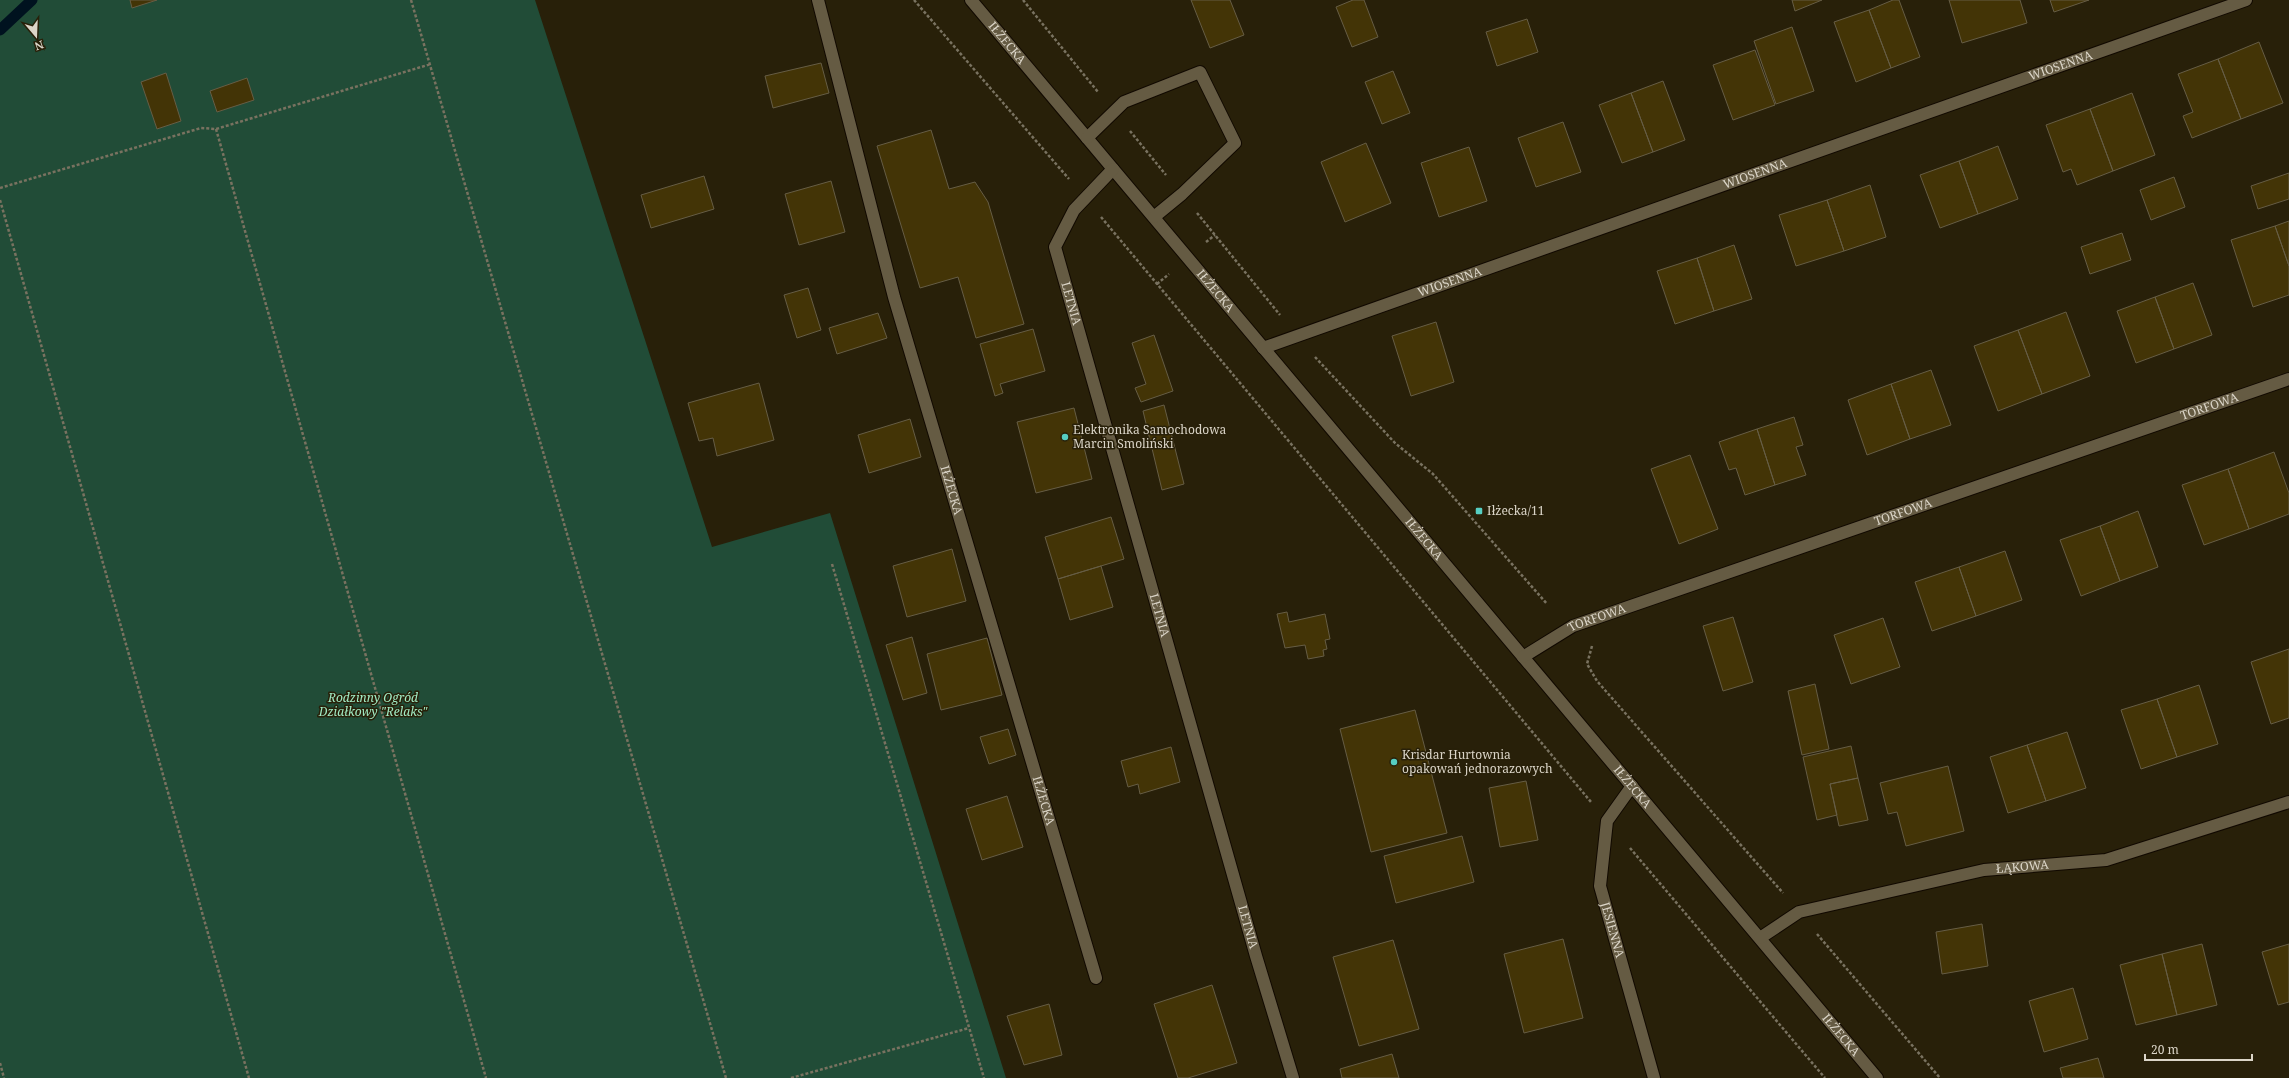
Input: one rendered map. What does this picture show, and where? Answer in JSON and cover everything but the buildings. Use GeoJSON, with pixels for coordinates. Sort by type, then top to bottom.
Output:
{"type":"FeatureCollection","features":[{"type":"Feature","properties":{"kind":"street","name":"IŁŻECKA"},"geometry":{"type":"LineString","coordinates":[[818,0],[894,297],[1096,978]]}},
{"type":"Feature","properties":{"kind":"street","name":"IŁŻECKA"},"geometry":{"type":"LineString","coordinates":[[971,0],[1877,1078]]}},
{"type":"Feature","properties":{"kind":"street","name":"WIOSENNA"},"geometry":{"type":"LineString","coordinates":[[1263,348],[2246,0]]}},
{"type":"Feature","properties":{"kind":"street"},"geometry":{"type":"LineString","coordinates":[[1087,138],[1124,102],[1200,72],[1235,143],[1182,194],[1154,217]]}},
{"type":"Feature","properties":{"kind":"street","name":"LETNIA"},"geometry":{"type":"LineString","coordinates":[[1113,169],[1074,210],[1055,247],[1256,956],[1293,1078]]}},
{"type":"Feature","properties":{"kind":"street","name":"TORFOWA"},"geometry":{"type":"LineString","coordinates":[[1523,657],[1573,626],[2289,379]]}},
{"type":"Feature","properties":{"kind":"street","name":"JESIENNA"},"geometry":{"type":"LineString","coordinates":[[1632,786],[1607,821],[1600,886],[1654,1078]]}},
{"type":"Feature","properties":{"kind":"street","name":"ŁĄKOWA"},"geometry":{"type":"LineString","coordinates":[[1760,938],[1799,912],[1984,870],[2106,860],[2289,802]]}},
{"type":"Feature","properties":{"kind":"path"},"geometry":{"type":"LineString","coordinates":[[411,0],[431,64],[726,1078]]}},
{"type":"Feature","properties":{"kind":"path"},"geometry":{"type":"LineString","coordinates":[[914,0],[1086,199],[1607,821],[1825,1078]]}},
{"type":"Feature","properties":{"kind":"path"},"geometry":{"type":"LineString","coordinates":[[1022,0],[1297,336],[1395,443],[1433,474],[1547,604]]}},
{"type":"Feature","properties":{"kind":"path"},"geometry":{"type":"LineString","coordinates":[[0,188],[201,128],[216,129],[431,64]]}},
{"type":"Feature","properties":{"kind":"path"},"geometry":{"type":"LineString","coordinates":[[216,129],[486,1078]]}},
{"type":"Feature","properties":{"kind":"path"},"geometry":{"type":"LineString","coordinates":[[0,200],[249,1078]]}},
{"type":"Feature","properties":{"kind":"path"},"geometry":{"type":"LineString","coordinates":[[832,564],[984,1078]]}},
{"type":"Feature","properties":{"kind":"path"},"geometry":{"type":"LineString","coordinates":[[1592,646],[1587,664],[1597,681],[1799,912],[1940,1078]]}},
{"type":"Feature","properties":{"kind":"path"},"geometry":{"type":"LineString","coordinates":[[791,1078],[969,1028]]}},
{"type":"Feature","properties":{"kind":"path"},"geometry":{"type":"LineString","coordinates":[[0,1063],[4,1078]]}},
{"type":"Feature","properties":{"kind":"green space","name":"Rodzinny Ogród Działkowy \"Relaks\""},"geometry":{"type":"Polygon","coordinates":[[[0,0],[535,0],[712,547],[830,513],[1006,1078],[0,1078],[0,0]]]}},
{"type":"Feature","properties":{"kind":"waterway"},"geometry":{"type":"LineString","coordinates":[[0,30],[32,0]]}},
{"type":"Feature","properties":{"kind":"place","name":"Elektronika Samochodowa Marcin Smoliński"},"geometry":{"type":"Point","coordinates":[1065,437]}},
{"type":"Feature","properties":{"kind":"place","name":"Iłżecka/11"},"geometry":{"type":"Point","coordinates":[1479,511]}},
{"type":"Feature","properties":{"kind":"place","name":"Krisdar Hurtownia opakowań jednorazowych"},"geometry":{"type":"Point","coordinates":[1394,762]}}]}
